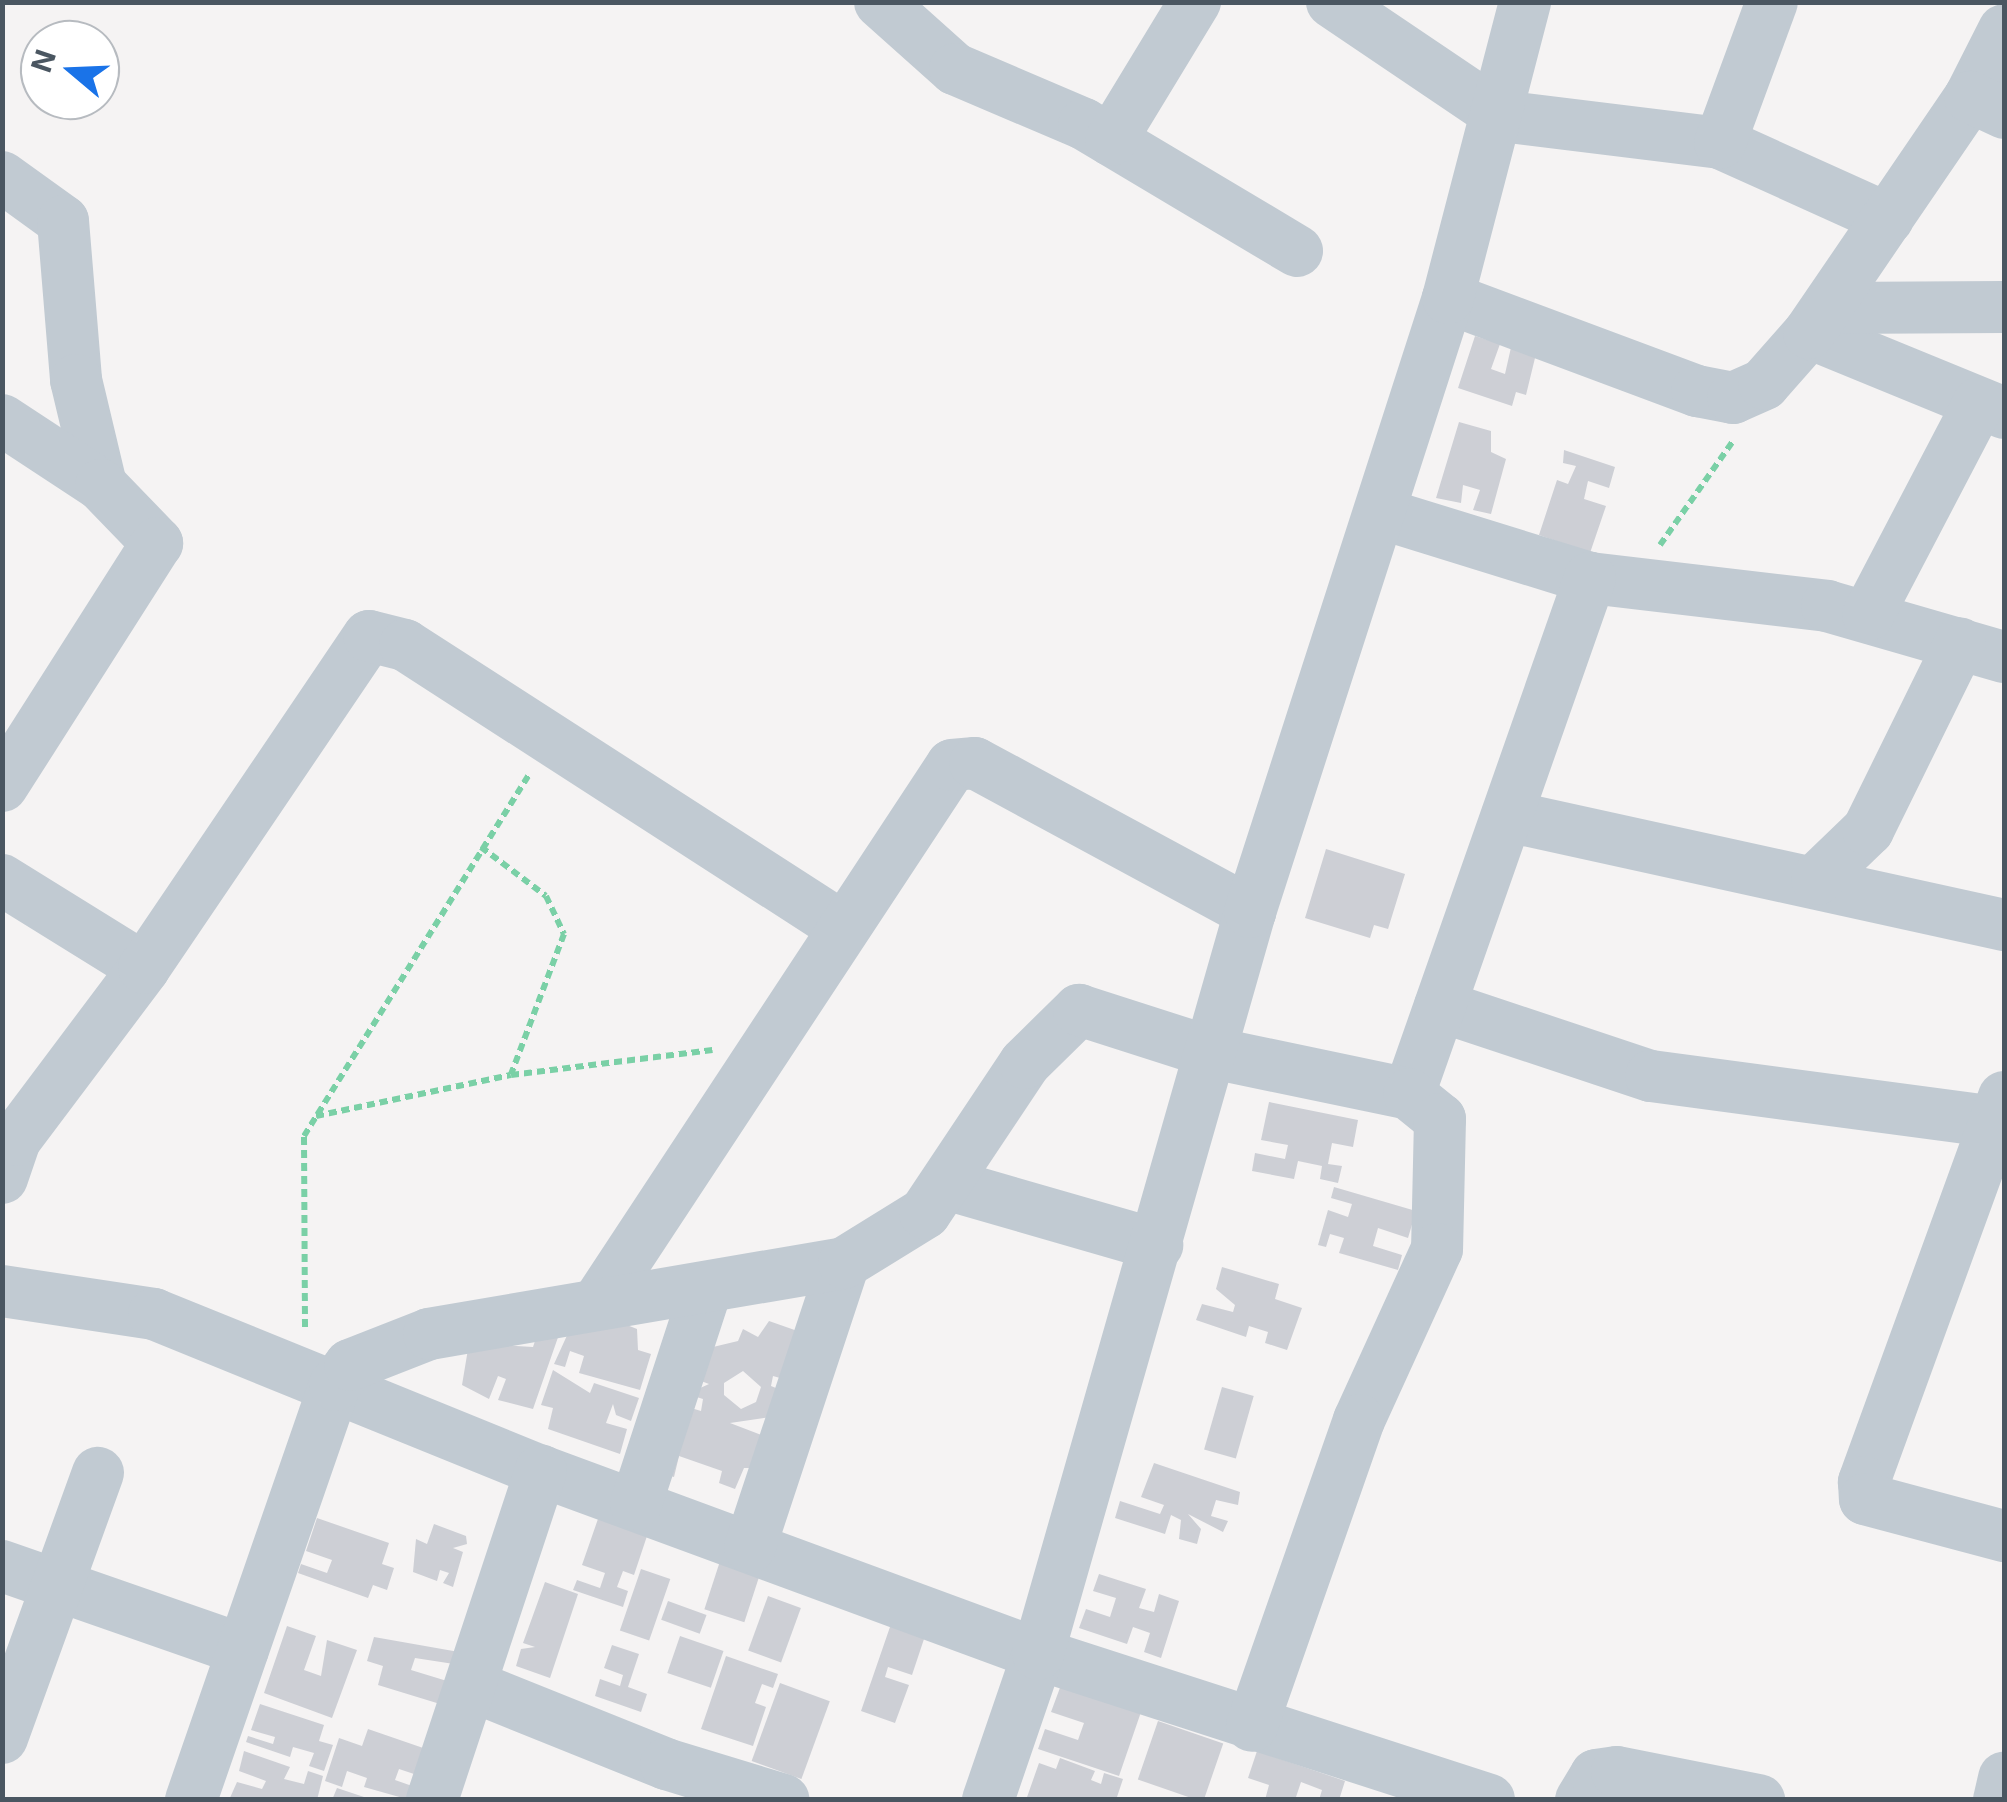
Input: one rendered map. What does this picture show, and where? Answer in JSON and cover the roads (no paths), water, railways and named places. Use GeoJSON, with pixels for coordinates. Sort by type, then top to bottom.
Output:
{"type":"FeatureCollection","features":[{"type":"Feature","properties":{"kind":"street"},"geometry":{"type":"LineString","coordinates":[[880,2],[954,70],[1111,140],[1297,251]]}},
{"type":"Feature","properties":{"kind":"street"},"geometry":{"type":"LineString","coordinates":[[1111,140],[1195,2]]}},
{"type":"Feature","properties":{"kind":"street"},"geometry":{"type":"LineString","coordinates":[[1332,2],[1501,116],[1720,143],[1888,219]]}},
{"type":"Feature","properties":{"kind":"street"},"geometry":{"type":"LineString","coordinates":[[988,1800],[1038,1654],[1213,1053],[1250,912],[1383,514],[1448,298],[1501,116],[1525,2]]}},
{"type":"Feature","properties":{"kind":"street"},"geometry":{"type":"LineString","coordinates":[[1720,143],[1772,2]]}},
{"type":"Feature","properties":{"kind":"street"},"geometry":{"type":"LineString","coordinates":[[1448,298],[1733,398],[1764,384],[1820,321],[1888,219],[1987,105],[2004,30]]}},
{"type":"Feature","properties":{"kind":"street"},"geometry":{"type":"LineString","coordinates":[[2,177],[64,222],[76,380],[102,485]]}},
{"type":"Feature","properties":{"kind":"street"},"geometry":{"type":"LineString","coordinates":[[1820,321],[2004,307]]}},
{"type":"Feature","properties":{"kind":"street"},"geometry":{"type":"LineString","coordinates":[[1820,321],[1992,408],[1868,615]]}},
{"type":"Feature","properties":{"kind":"street"},"geometry":{"type":"LineString","coordinates":[[2,420],[102,485],[151,531],[156,553],[2,786]]}},
{"type":"Feature","properties":{"kind":"street"},"geometry":{"type":"LineString","coordinates":[[1383,514],[1613,579],[1868,615],[1982,650],[1868,830],[1817,879]]}},
{"type":"Feature","properties":{"kind":"street"},"geometry":{"type":"LineString","coordinates":[[1410,1094],[1507,816],[1613,579]]}},
{"type":"Feature","properties":{"kind":"street"},"geometry":{"type":"LineString","coordinates":[[7,1150],[144,968],[368,636],[405,645],[844,928]]}},
{"type":"Feature","properties":{"kind":"street"},"geometry":{"type":"LineString","coordinates":[[597,1304],[952,765],[975,763],[1250,912]]}},
{"type":"Feature","properties":{"kind":"street"},"geometry":{"type":"LineString","coordinates":[[1507,816],[1817,879],[2004,925]]}},
{"type":"Feature","properties":{"kind":"street"},"geometry":{"type":"LineString","coordinates":[[2,880],[144,968]]}},
{"type":"Feature","properties":{"kind":"street"},"geometry":{"type":"LineString","coordinates":[[1440,1006],[1635,1073],[2000,1110],[1864,1482],[1865,1499],[2004,1536]]}},
{"type":"Feature","properties":{"kind":"street"},"geometry":{"type":"LineString","coordinates":[[191,1800],[244,1650],[320,1379],[366,1354],[430,1334],[844,1262],[906,1230],[946,1184],[1025,1063],[1079,1010],[1213,1053],[1410,1094],[1440,1119],[1442,1229],[1358,1420],[1252,1726]]}},
{"type":"Feature","properties":{"kind":"street"},"geometry":{"type":"LineString","coordinates":[[946,1184],[1156,1245]]}},
{"type":"Feature","properties":{"kind":"street"},"geometry":{"type":"LineString","coordinates":[[750,1547],[844,1262]]}},
{"type":"Feature","properties":{"kind":"street"},"geometry":{"type":"LineString","coordinates":[[7,1279],[154,1314],[541,1470],[1038,1654],[1489,1800]]}},
{"type":"Feature","properties":{"kind":"street"},"geometry":{"type":"LineString","coordinates":[[636,1504],[706,1287]]}},
{"type":"Feature","properties":{"kind":"street"},"geometry":{"type":"LineString","coordinates":[[432,1800],[541,1470]]}},
{"type":"Feature","properties":{"kind":"street"},"geometry":{"type":"LineString","coordinates":[[2,1738],[60,1591],[98,1473]]}},
{"type":"Feature","properties":{"kind":"street"},"geometry":{"type":"LineString","coordinates":[[2,1566],[60,1591],[244,1650]]}},
{"type":"Feature","properties":{"kind":"street"},"geometry":{"type":"LineString","coordinates":[[472,1686],[661,1782],[784,1800]]}},
{"type":"Feature","properties":{"kind":"street"},"geometry":{"type":"LineString","coordinates":[[1581,1800],[1596,1775],[1616,1772],[1759,1800]]}},
{"type":"Feature","properties":{"kind":"street"},"geometry":{"type":"LineString","coordinates":[[1998,1800],[2004,1778]]}}]}
